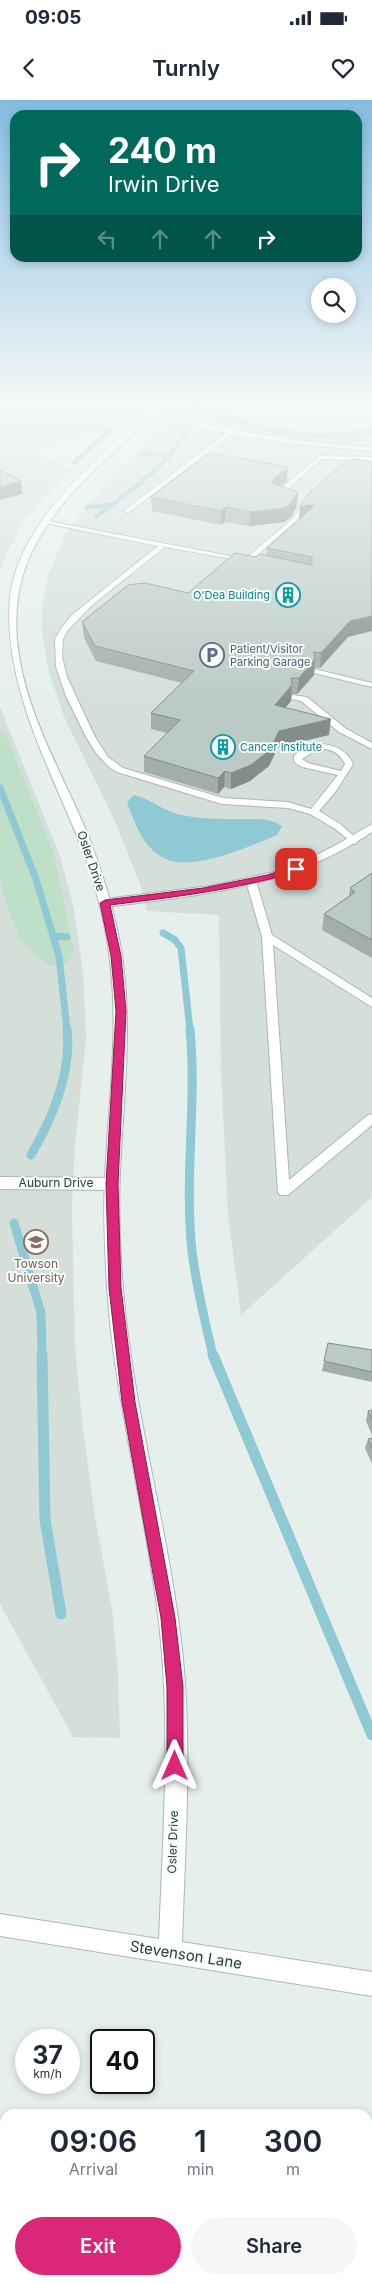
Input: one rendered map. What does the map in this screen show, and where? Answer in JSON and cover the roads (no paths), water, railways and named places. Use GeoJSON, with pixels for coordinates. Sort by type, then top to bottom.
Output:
{"type":"FeatureCollection","features":[{"type":"Feature","properties":{"kind":"street","name":"Osler Drive"},"geometry":{"type":"LineString","coordinates":[[59,503],[45,521],[29,548],[16,583],[11,620],[13,657],[27,708],[87,848],[105,903],[116,956],[121,1011],[112,1184],[115,1288],[120,1343],[140,1468],[168,1618],[175,1687],[170,1953]]}},
{"type":"Feature","properties":{"kind":"street"},"geometry":{"type":"LineString","coordinates":[[105,903],[195,892],[251,881],[307,865],[354,841],[372,827]]}},
{"type":"Feature","properties":{"kind":"street","name":"Auburn Drive"},"geometry":{"type":"LineString","coordinates":[[0,1183],[112,1184]]}},
{"type":"Feature","properties":{"kind":"street","name":"Stevenson Lane"},"geometry":{"type":"LineString","coordinates":[[0,1925],[372,1984]]}},
{"type":"Feature","properties":{"kind":"lane"},"geometry":{"type":"LineString","coordinates":[[127,511],[138,503]]}},
{"type":"Feature","properties":{"kind":"lane"},"geometry":{"type":"LineString","coordinates":[[247,561],[295,519],[304,504],[300,503]]}},
{"type":"Feature","properties":{"kind":"lane"},"geometry":{"type":"LineString","coordinates":[[45,521],[255,563]]}},
{"type":"Feature","properties":{"kind":"lane"},"geometry":{"type":"LineString","coordinates":[[164,544],[73,619],[60,638],[59,648],[67,692],[99,752],[110,764],[120,770],[182,790],[222,801],[288,805],[313,812],[337,826],[354,841]]}},
{"type":"Feature","properties":{"kind":"lane"},"geometry":{"type":"LineString","coordinates":[[318,671],[372,685]]}},
{"type":"Feature","properties":{"kind":"lane"},"geometry":{"type":"LineString","coordinates":[[294,697],[304,699],[342,730],[370,744]]}},
{"type":"Feature","properties":{"kind":"lane"},"geometry":{"type":"LineString","coordinates":[[313,812],[324,800],[343,774],[349,764],[347,757],[342,751],[315,747],[304,750],[298,756],[297,760],[304,764],[343,774]]}},
{"type":"Feature","properties":{"kind":"lane"},"geometry":{"type":"LineString","coordinates":[[251,881],[267,937],[284,1192],[372,1118]]}},
{"type":"Feature","properties":{"kind":"lane"},"geometry":{"type":"LineString","coordinates":[[267,937],[372,1003]]}},
{"type":"Feature","properties":{"kind":"water"},"geometry":{"type":"Polygon","coordinates":[[[134,795],[180,815],[210,818],[262,819],[282,826],[277,835],[237,851],[205,860],[176,862],[157,854],[145,841],[127,802],[134,795]]]}},
{"type":"Feature","properties":{"kind":"waterway"},"geometry":{"type":"LineString","coordinates":[[96,517],[115,503]]}},
{"type":"Feature","properties":{"kind":"waterway"},"geometry":{"type":"LineString","coordinates":[[87,507],[111,505]]}},
{"type":"Feature","properties":{"kind":"waterway"},"geometry":{"type":"LineString","coordinates":[[0,788],[36,879],[53,936]]}},
{"type":"Feature","properties":{"kind":"waterway"},"geometry":{"type":"LineString","coordinates":[[163,933],[175,940],[181,948],[190,1030]]}},
{"type":"Feature","properties":{"kind":"waterway"},"geometry":{"type":"LineString","coordinates":[[53,936],[67,937]]}},
{"type":"Feature","properties":{"kind":"waterway"},"geometry":{"type":"LineString","coordinates":[[53,936],[59,956],[67,1030]]}},
{"type":"Feature","properties":{"kind":"waterway"},"geometry":{"type":"LineString","coordinates":[[31,1155],[59,1095],[66,1062],[67,1029]]}},
{"type":"Feature","properties":{"kind":"waterway"},"geometry":{"type":"LineString","coordinates":[[190,1029],[192,1056],[190,1223],[196,1277],[213,1356]]}},
{"type":"Feature","properties":{"kind":"waterway"},"geometry":{"type":"LineString","coordinates":[[14,1223],[41,1313],[42,1356]]}},
{"type":"Feature","properties":{"kind":"waterway"},"geometry":{"type":"LineString","coordinates":[[42,1355],[45,1520],[61,1614]]}},
{"type":"Feature","properties":{"kind":"waterway"},"geometry":{"type":"LineString","coordinates":[[213,1355],[372,1735]]}},
{"type":"Feature","properties":{"kind":"place","name":"O'Dea Building"},"geometry":{"type":"Point","coordinates":[288,595]}},
{"type":"Feature","properties":{"kind":"place","name":"Patient/Visitor Parking Garage"},"geometry":{"type":"Point","coordinates":[212,655]}},
{"type":"Feature","properties":{"kind":"place","name":"Cancer Institute"},"geometry":{"type":"Point","coordinates":[223,747]}},
{"type":"Feature","properties":{"kind":"place","name":"Towson University"},"geometry":{"type":"Point","coordinates":[36,1242]}}]}
